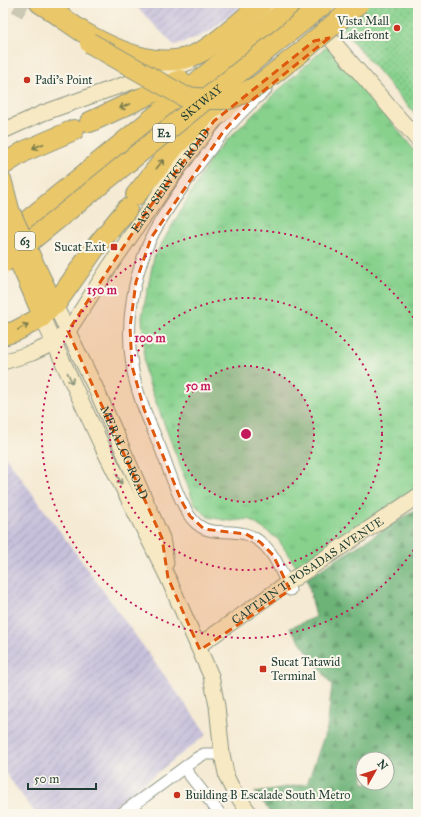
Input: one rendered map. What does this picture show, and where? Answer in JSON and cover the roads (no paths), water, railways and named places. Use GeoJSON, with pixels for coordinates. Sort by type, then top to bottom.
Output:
{"type":"FeatureCollection","features":[{"type":"Feature","properties":{"kind":"highway"},"geometry":{"type":"LineString","coordinates":[[33,6],[131,56],[152,60],[167,60],[186,58],[200,53],[214,44],[262,3]]}},
{"type":"Feature","properties":{"kind":"highway","name":"E2"},"geometry":{"type":"LineString","coordinates":[[3,240],[294,3]]}},
{"type":"Feature","properties":{"kind":"highway","name":"SKYWAY"},"geometry":{"type":"LineString","coordinates":[[3,251],[309,3]]}},
{"type":"Feature","properties":{"kind":"highway","name":"SKYWAY"},"geometry":{"type":"LineString","coordinates":[[3,263],[325,3]]}},
{"type":"Feature","properties":{"kind":"highway","name":"E2"},"geometry":{"type":"LineString","coordinates":[[3,272],[334,3]]}},
{"type":"Feature","properties":{"kind":"highway"},"geometry":{"type":"LineString","coordinates":[[33,6],[185,97],[229,99],[259,85],[300,53],[359,3]]}},
{"type":"Feature","properties":{"kind":"highway"},"geometry":{"type":"LineString","coordinates":[[3,165],[25,151],[82,126],[198,70],[263,28]]}},
{"type":"Feature","properties":{"kind":"highway"},"geometry":{"type":"LineString","coordinates":[[3,335],[16,331],[48,311],[174,147],[240,79]]}},
{"type":"Feature","properties":{"kind":"main road"},"geometry":{"type":"LineString","coordinates":[[3,131],[43,113],[180,67],[195,60],[225,43],[276,3]]}},
{"type":"Feature","properties":{"kind":"main road","name":"EAST SERVICE ROAD"},"geometry":{"type":"LineString","coordinates":[[3,362],[32,353],[54,343],[68,331],[149,208],[214,121],[307,42],[329,31],[351,3]]}},
{"type":"Feature","properties":{"kind":"main road"},"geometry":{"type":"LineString","coordinates":[[329,31],[418,127]]}},
{"type":"Feature","properties":{"kind":"main road"},"geometry":{"type":"LineString","coordinates":[[329,31],[418,140]]}},
{"type":"Feature","properties":{"kind":"main road","name":"63"},"geometry":{"type":"LineString","coordinates":[[3,181],[32,275],[48,311],[54,343]]}},
{"type":"Feature","properties":{"kind":"main road","name":"63"},"geometry":{"type":"LineString","coordinates":[[3,229],[32,275]]}},
{"type":"Feature","properties":{"kind":"main road","name":"63"},"geometry":{"type":"LineString","coordinates":[[48,311],[68,331]]}},
{"type":"Feature","properties":{"kind":"main road","name":"MERALCO ROAD"},"geometry":{"type":"LineString","coordinates":[[68,331],[96,389],[162,538],[168,578]]}},
{"type":"Feature","properties":{"kind":"main road","name":"MERALCO ROAD"},"geometry":{"type":"LineString","coordinates":[[54,343],[101,444],[168,578],[199,648],[213,684],[222,754],[227,778],[250,814]]}},
{"type":"Feature","properties":{"kind":"main road","name":"CAPTAIN T. POSADAS AVENUE"},"geometry":{"type":"LineString","coordinates":[[199,648],[418,496]]}},
{"type":"Feature","properties":{"kind":"main road","name":"CAPTAIN T. POSADAS AVENUE"},"geometry":{"type":"LineString","coordinates":[[288,587],[418,503]]}},
{"type":"Feature","properties":{"kind":"street"},"geometry":{"type":"LineString","coordinates":[[288,587],[273,555],[260,542],[246,534],[212,532],[204,529],[190,516],[178,493],[144,409],[137,387],[132,366],[130,347],[132,304],[140,264],[151,238],[172,203],[210,149],[251,101],[329,31]]}},
{"type":"Feature","properties":{"kind":"street"},"geometry":{"type":"LineString","coordinates":[[121,814],[204,754],[222,754]]}},
{"type":"Feature","properties":{"kind":"street"},"geometry":{"type":"LineString","coordinates":[[184,768],[220,814]]}},
{"type":"Feature","properties":{"kind":"tunnel"},"geometry":{"type":"LineString","coordinates":[[17,3],[27,9]]}},
{"type":"Feature","properties":{"kind":"place","name":"Vista Mall Lakefront"},"geometry":{"type":"Point","coordinates":[397,28]}},
{"type":"Feature","properties":{"kind":"place","name":"Padi's Point"},"geometry":{"type":"Point","coordinates":[27,80]}},
{"type":"Feature","properties":{"kind":"place","name":"Sucat Exit"},"geometry":{"type":"Point","coordinates":[114,247]}},
{"type":"Feature","properties":{"kind":"place","name":"Sucat Tatawid Terminal"},"geometry":{"type":"Point","coordinates":[263,669]}},
{"type":"Feature","properties":{"kind":"place","name":"Building B Escalade South Metro"},"geometry":{"type":"Point","coordinates":[177,795]}}]}
